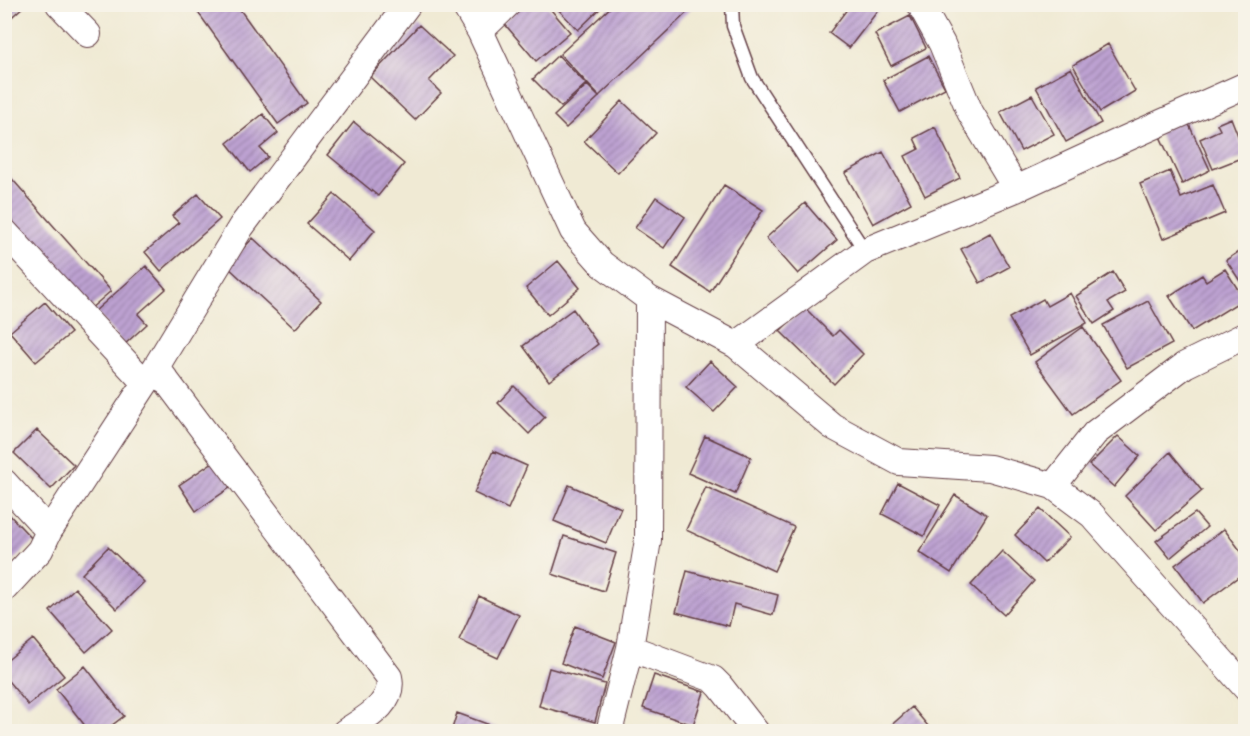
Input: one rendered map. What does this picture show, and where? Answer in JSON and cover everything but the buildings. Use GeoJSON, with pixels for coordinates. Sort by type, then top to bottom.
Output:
{"type":"FeatureCollection","features":[{"type":"Feature","properties":{"kind":"street"},"geometry":{"type":"LineString","coordinates":[[59,4],[88,34]]}},
{"type":"Feature","properties":{"kind":"street"},"geometry":{"type":"LineString","coordinates":[[4,589],[40,550],[49,531],[242,227],[408,4]]}},
{"type":"Feature","properties":{"kind":"street"},"geometry":{"type":"LineString","coordinates":[[464,4],[480,31],[573,231],[602,264],[649,299],[736,345],[832,426],[899,462],[990,468],[1053,486],[1092,515],[1245,688]]}},
{"type":"Feature","properties":{"kind":"street"},"geometry":{"type":"LineString","coordinates":[[480,31],[508,4]]}},
{"type":"Feature","properties":{"kind":"street"},"geometry":{"type":"LineString","coordinates":[[920,4],[942,45],[970,112],[1016,189]]}},
{"type":"Feature","properties":{"kind":"street"},"geometry":{"type":"LineString","coordinates":[[736,345],[866,251],[1016,189],[1245,85]]}},
{"type":"Feature","properties":{"kind":"street"},"geometry":{"type":"LineString","coordinates":[[4,231],[150,375],[389,677],[391,685],[380,706],[345,732]]}},
{"type":"Feature","properties":{"kind":"street"},"geometry":{"type":"LineString","coordinates":[[609,732],[630,648],[648,540],[649,299]]}},
{"type":"Feature","properties":{"kind":"street"},"geometry":{"type":"LineString","coordinates":[[1053,486],[1095,432],[1185,365],[1245,335]]}},
{"type":"Feature","properties":{"kind":"street"},"geometry":{"type":"LineString","coordinates":[[4,482],[49,531]]}},
{"type":"Feature","properties":{"kind":"street"},"geometry":{"type":"LineString","coordinates":[[630,648],[713,679],[756,732]]}},
{"type":"Feature","properties":{"kind":"lane"},"geometry":{"type":"LineString","coordinates":[[732,4],[733,26],[752,78],[866,251]]}}]}
